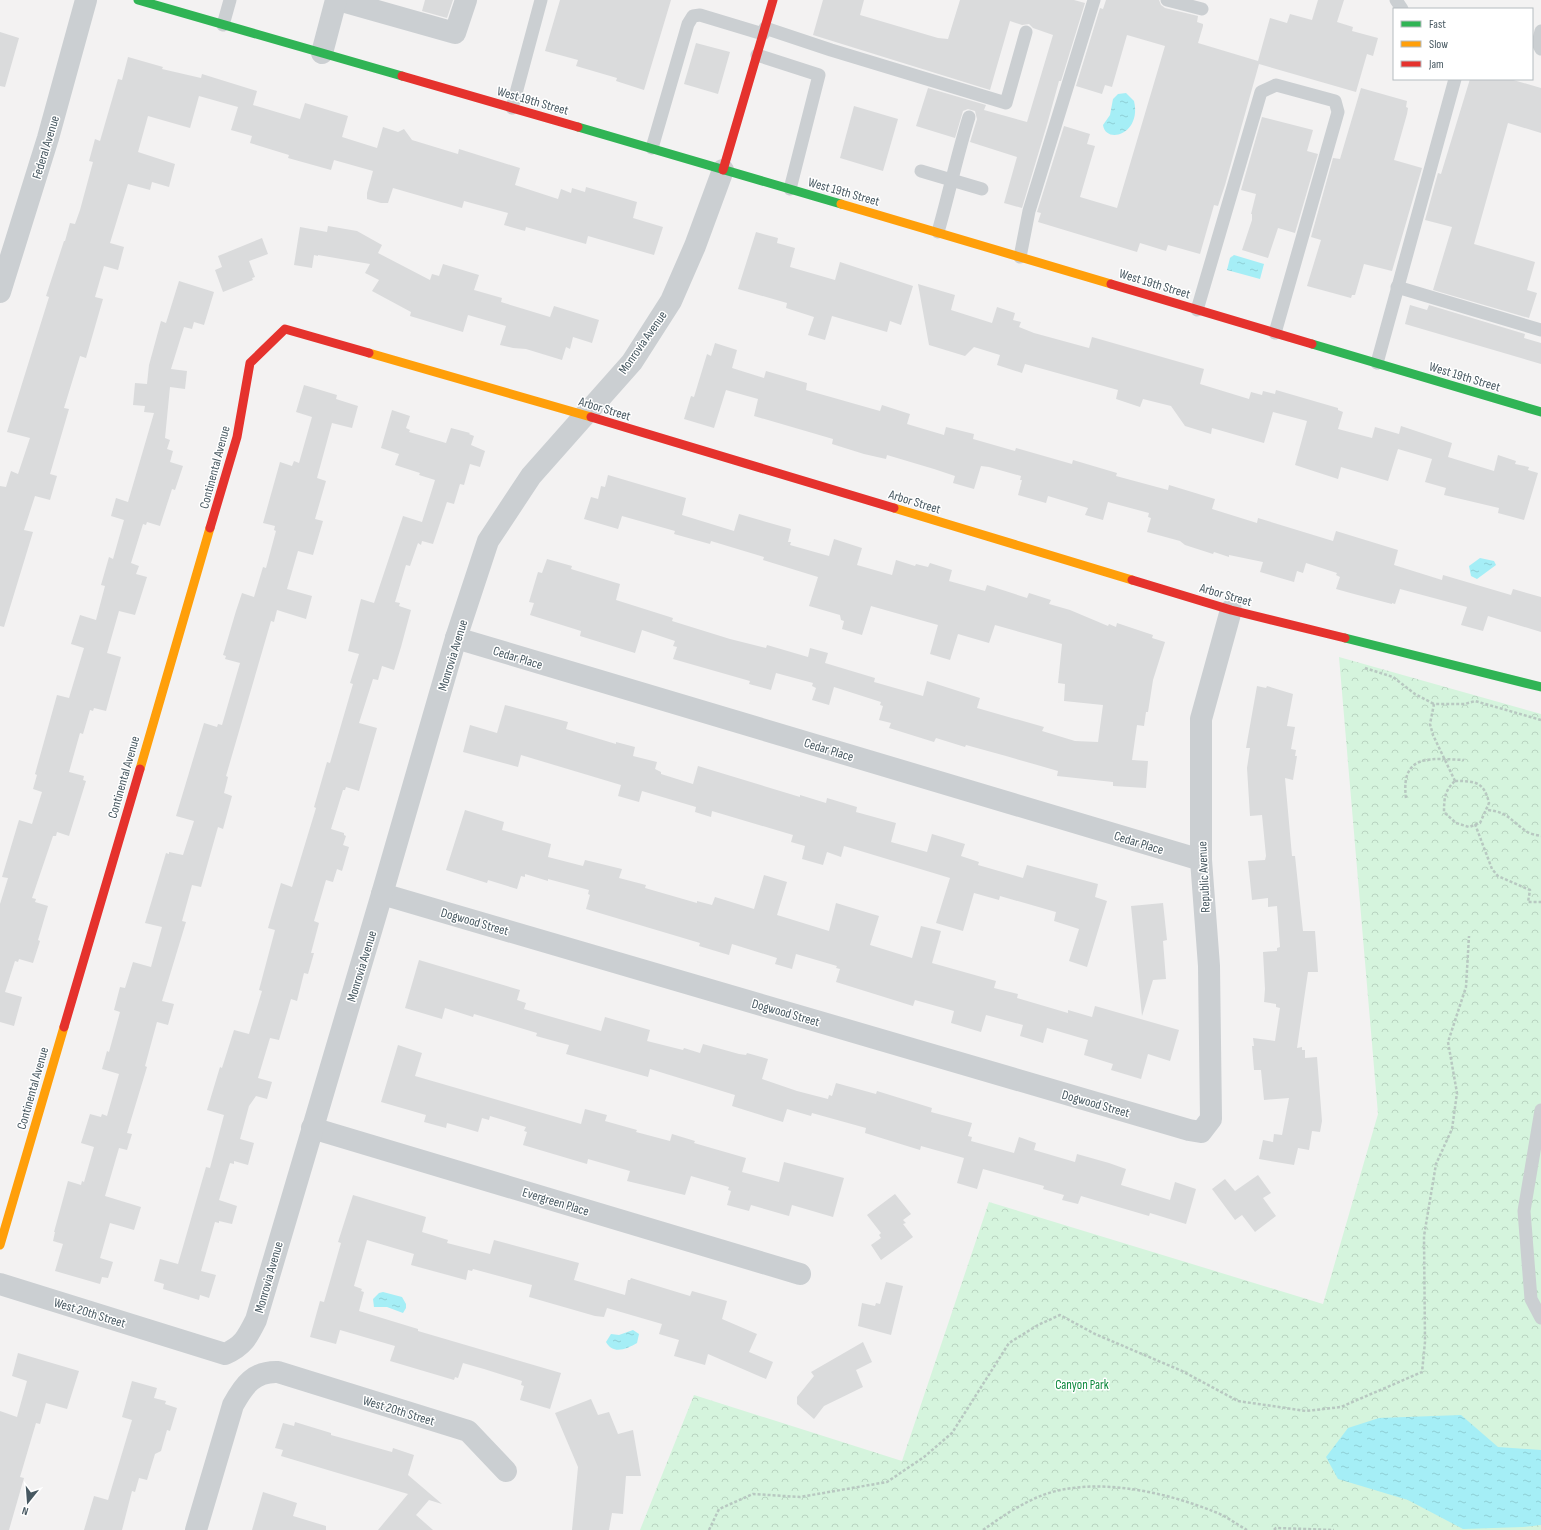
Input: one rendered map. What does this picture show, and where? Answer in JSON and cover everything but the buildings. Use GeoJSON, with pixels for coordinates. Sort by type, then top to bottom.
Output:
{"type":"FeatureCollection","features":[{"type":"Feature","properties":{"kind":"street","name":"Federal Avenue"},"geometry":{"type":"LineString","coordinates":[[0,292],[48,138],[86,0]]}},
{"type":"Feature","properties":{"kind":"street","name":"West 19th Street"},"geometry":{"type":"LineString","coordinates":[[138,0],[652,148],[1541,412]]}},
{"type":"Feature","properties":{"kind":"street"},"geometry":{"type":"LineString","coordinates":[[322,53],[337,0],[455,33],[466,0]]}},
{"type":"Feature","properties":{"kind":"street","name":"Monrovia Avenue"},"geometry":{"type":"LineString","coordinates":[[225,1354],[239,1348],[249,1335],[256,1320],[456,638],[488,541],[531,476],[632,362],[671,300],[695,246],[723,170],[773,0]]}},
{"type":"Feature","properties":{"kind":"street","name":"Arbor Street"},"geometry":{"type":"LineString","coordinates":[[285,329],[584,415],[1231,610],[1541,687]]}},
{"type":"Feature","properties":{"kind":"street","name":"Continental Avenue"},"geometry":{"type":"LineString","coordinates":[[0,1245],[237,437],[250,363],[285,329]]}},
{"type":"Feature","properties":{"kind":"street","name":"Republic Avenue"},"geometry":{"type":"LineString","coordinates":[[1189,1130],[1201,1132],[1211,1119],[1209,966],[1201,860],[1201,719],[1231,610]]}},
{"type":"Feature","properties":{"kind":"street","name":"Cedar Place"},"geometry":{"type":"LineString","coordinates":[[456,638],[1201,860]]}},
{"type":"Feature","properties":{"kind":"street","name":"Dogwood Street"},"geometry":{"type":"LineString","coordinates":[[382,894],[1189,1130]]}},
{"type":"Feature","properties":{"kind":"street","name":"Evergreen Place"},"geometry":{"type":"LineString","coordinates":[[312,1128],[800,1274]]}},
{"type":"Feature","properties":{"kind":"street","name":"West 20th Street"},"geometry":{"type":"LineString","coordinates":[[0,1284],[225,1354]]}},
{"type":"Feature","properties":{"kind":"street","name":"West 20th Street"},"geometry":{"type":"LineString","coordinates":[[196,1530],[233,1405],[242,1389],[251,1380],[267,1372],[278,1372],[468,1431],[506,1471]]}},
{"type":"Feature","properties":{"kind":"lane"},"geometry":{"type":"LineString","coordinates":[[223,25],[230,0]]}},
{"type":"Feature","properties":{"kind":"lane"},"geometry":{"type":"LineString","coordinates":[[512,108],[541,0]]}},
{"type":"Feature","properties":{"kind":"lane"},"geometry":{"type":"LineString","coordinates":[[1020,257],[1029,211],[1094,0]]}},
{"type":"Feature","properties":{"kind":"lane"},"geometry":{"type":"LineString","coordinates":[[1167,0],[1202,9]]}},
{"type":"Feature","properties":{"kind":"lane"},"geometry":{"type":"LineString","coordinates":[[652,148],[688,24],[693,16],[700,15],[764,31],[1006,103],[1026,32]]}},
{"type":"Feature","properties":{"kind":"lane"},"geometry":{"type":"LineString","coordinates":[[1541,31],[1538,43],[1541,49]]}},
{"type":"Feature","properties":{"kind":"lane"},"geometry":{"type":"LineString","coordinates":[[756,55],[819,75],[790,189]]}},
{"type":"Feature","properties":{"kind":"lane"},"geometry":{"type":"LineString","coordinates":[[1377,363],[1455,80]]}},
{"type":"Feature","properties":{"kind":"lane"},"geometry":{"type":"LineString","coordinates":[[1197,310],[1261,92],[1276,85],[1335,102],[1338,112],[1275,333]]}},
{"type":"Feature","properties":{"kind":"lane"},"geometry":{"type":"LineString","coordinates":[[938,232],[953,181],[955,161],[969,117]]}},
{"type":"Feature","properties":{"kind":"lane"},"geometry":{"type":"LineString","coordinates":[[921,171],[982,189]]}},
{"type":"Feature","properties":{"kind":"lane"},"geometry":{"type":"LineString","coordinates":[[1397,287],[1541,330]]}},
{"type":"Feature","properties":{"kind":"lane"},"geometry":{"type":"LineString","coordinates":[[1541,1110],[1524,1212],[1531,1298],[1541,1318]]}},
{"type":"Feature","properties":{"kind":"path"},"geometry":{"type":"LineString","coordinates":[[1360,667],[1393,677],[1415,694],[1440,706],[1465,704],[1475,701],[1541,720]]}},
{"type":"Feature","properties":{"kind":"path"},"geometry":{"type":"LineString","coordinates":[[1434,704],[1430,724],[1432,735],[1455,781]]}},
{"type":"Feature","properties":{"kind":"path"},"geometry":{"type":"LineString","coordinates":[[1406,798],[1406,777],[1416,764],[1433,758],[1464,760]]}},
{"type":"Feature","properties":{"kind":"path"},"geometry":{"type":"LineString","coordinates":[[1455,781],[1468,781],[1483,788],[1486,791],[1489,803],[1488,810],[1480,823],[1469,827],[1456,823],[1444,812],[1444,798],[1448,787],[1455,781]]}},
{"type":"Feature","properties":{"kind":"path"},"geometry":{"type":"LineString","coordinates":[[1488,810],[1496,810],[1507,816],[1526,832],[1541,836]]}},
{"type":"Feature","properties":{"kind":"path"},"geometry":{"type":"LineString","coordinates":[[1475,824],[1492,869],[1498,876],[1530,890],[1528,902],[1541,902]]}},
{"type":"Feature","properties":{"kind":"path"},"geometry":{"type":"LineString","coordinates":[[709,1530],[719,1509],[753,1494],[800,1497],[887,1482],[924,1457],[952,1433],[1009,1343],[1038,1325],[1060,1315],[1095,1334],[1182,1372],[1238,1401],[1306,1411],[1341,1407],[1391,1384],[1422,1372],[1426,1342],[1424,1236],[1436,1164],[1452,1129],[1457,1094],[1448,1042],[1466,987],[1468,936]]}},
{"type":"Feature","properties":{"kind":"path"},"geometry":{"type":"LineString","coordinates":[[983,1530],[1000,1518],[1043,1495],[1087,1485],[1126,1489],[1173,1497],[1216,1512],[1247,1530]]}},
{"type":"Feature","properties":{"kind":"path"},"geometry":{"type":"LineString","coordinates":[[1274,1530],[1276,1528],[1334,1530]]}},
{"type":"Feature","properties":{"kind":"green space","name":"Canyon Park"},"geometry":{"type":"Polygon","coordinates":[[[1339,657],[1541,714],[1541,1530],[640,1530],[694,1395],[902,1461],[989,1202],[1323,1304],[1378,1114],[1339,657]]]}},
{"type":"Feature","properties":{"kind":"water"},"geometry":{"type":"Polygon","coordinates":[[[1126,93],[1134,101],[1135,112],[1133,121],[1123,133],[1116,135],[1110,134],[1106,131],[1103,125],[1110,115],[1113,99],[1118,94],[1126,93]]]}},
{"type":"Feature","properties":{"kind":"water"},"geometry":{"type":"Polygon","coordinates":[[[1234,255],[1264,264],[1260,279],[1227,270],[1230,258],[1234,255]]]}},
{"type":"Feature","properties":{"kind":"water"},"geometry":{"type":"Polygon","coordinates":[[[1480,558],[1494,561],[1496,565],[1477,579],[1471,576],[1469,566],[1480,558]]]}},
{"type":"Feature","properties":{"kind":"water"},"geometry":{"type":"Polygon","coordinates":[[[383,1292],[402,1297],[406,1304],[406,1308],[403,1313],[387,1307],[374,1307],[373,1299],[379,1293],[383,1292]]]}},
{"type":"Feature","properties":{"kind":"water"},"geometry":{"type":"Polygon","coordinates":[[[633,1330],[639,1334],[637,1343],[625,1349],[616,1350],[609,1346],[606,1342],[611,1334],[619,1335],[633,1330]]]}},
{"type":"Feature","properties":{"kind":"water"},"geometry":{"type":"Polygon","coordinates":[[[1461,1415],[1498,1447],[1541,1450],[1541,1525],[1463,1529],[1408,1500],[1338,1479],[1326,1457],[1348,1428],[1379,1418],[1461,1415]]]}},
{"type":"Feature","properties":{"kind":"traffic: fast"},"geometry":{"type":"LineString","coordinates":[[138,0],[402,76]]}},
{"type":"Feature","properties":{"kind":"traffic: fast"},"geometry":{"type":"LineString","coordinates":[[578,127],[841,204]]}},
{"type":"Feature","properties":{"kind":"traffic: fast"},"geometry":{"type":"LineString","coordinates":[[1312,344],[1541,412]]}},
{"type":"Feature","properties":{"kind":"traffic: fast"},"geometry":{"type":"LineString","coordinates":[[1345,638],[1541,687]]}},
{"type":"Feature","properties":{"kind":"traffic: slow"},"geometry":{"type":"LineString","coordinates":[[841,204],[1111,284]]}},
{"type":"Feature","properties":{"kind":"traffic: slow"},"geometry":{"type":"LineString","coordinates":[[369,353],[591,417]]}},
{"type":"Feature","properties":{"kind":"traffic: slow"},"geometry":{"type":"LineString","coordinates":[[894,508],[1132,580]]}},
{"type":"Feature","properties":{"kind":"traffic: slow"},"geometry":{"type":"LineString","coordinates":[[140,769],[210,528]]}},
{"type":"Feature","properties":{"kind":"traffic: slow"},"geometry":{"type":"LineString","coordinates":[[0,1245],[64,1027]]}},
{"type":"Feature","properties":{"kind":"traffic: jam"},"geometry":{"type":"LineString","coordinates":[[723,170],[773,0]]}},
{"type":"Feature","properties":{"kind":"traffic: jam"},"geometry":{"type":"LineString","coordinates":[[402,76],[578,127]]}},
{"type":"Feature","properties":{"kind":"traffic: jam"},"geometry":{"type":"LineString","coordinates":[[1111,284],[1312,344]]}},
{"type":"Feature","properties":{"kind":"traffic: jam"},"geometry":{"type":"LineString","coordinates":[[210,528],[237,437],[250,363],[285,329],[369,353]]}},
{"type":"Feature","properties":{"kind":"traffic: jam"},"geometry":{"type":"LineString","coordinates":[[591,417],[894,508]]}},
{"type":"Feature","properties":{"kind":"traffic: jam"},"geometry":{"type":"LineString","coordinates":[[1132,580],[1231,610],[1345,638]]}},
{"type":"Feature","properties":{"kind":"traffic: jam"},"geometry":{"type":"LineString","coordinates":[[64,1027],[140,769]]}}]}
